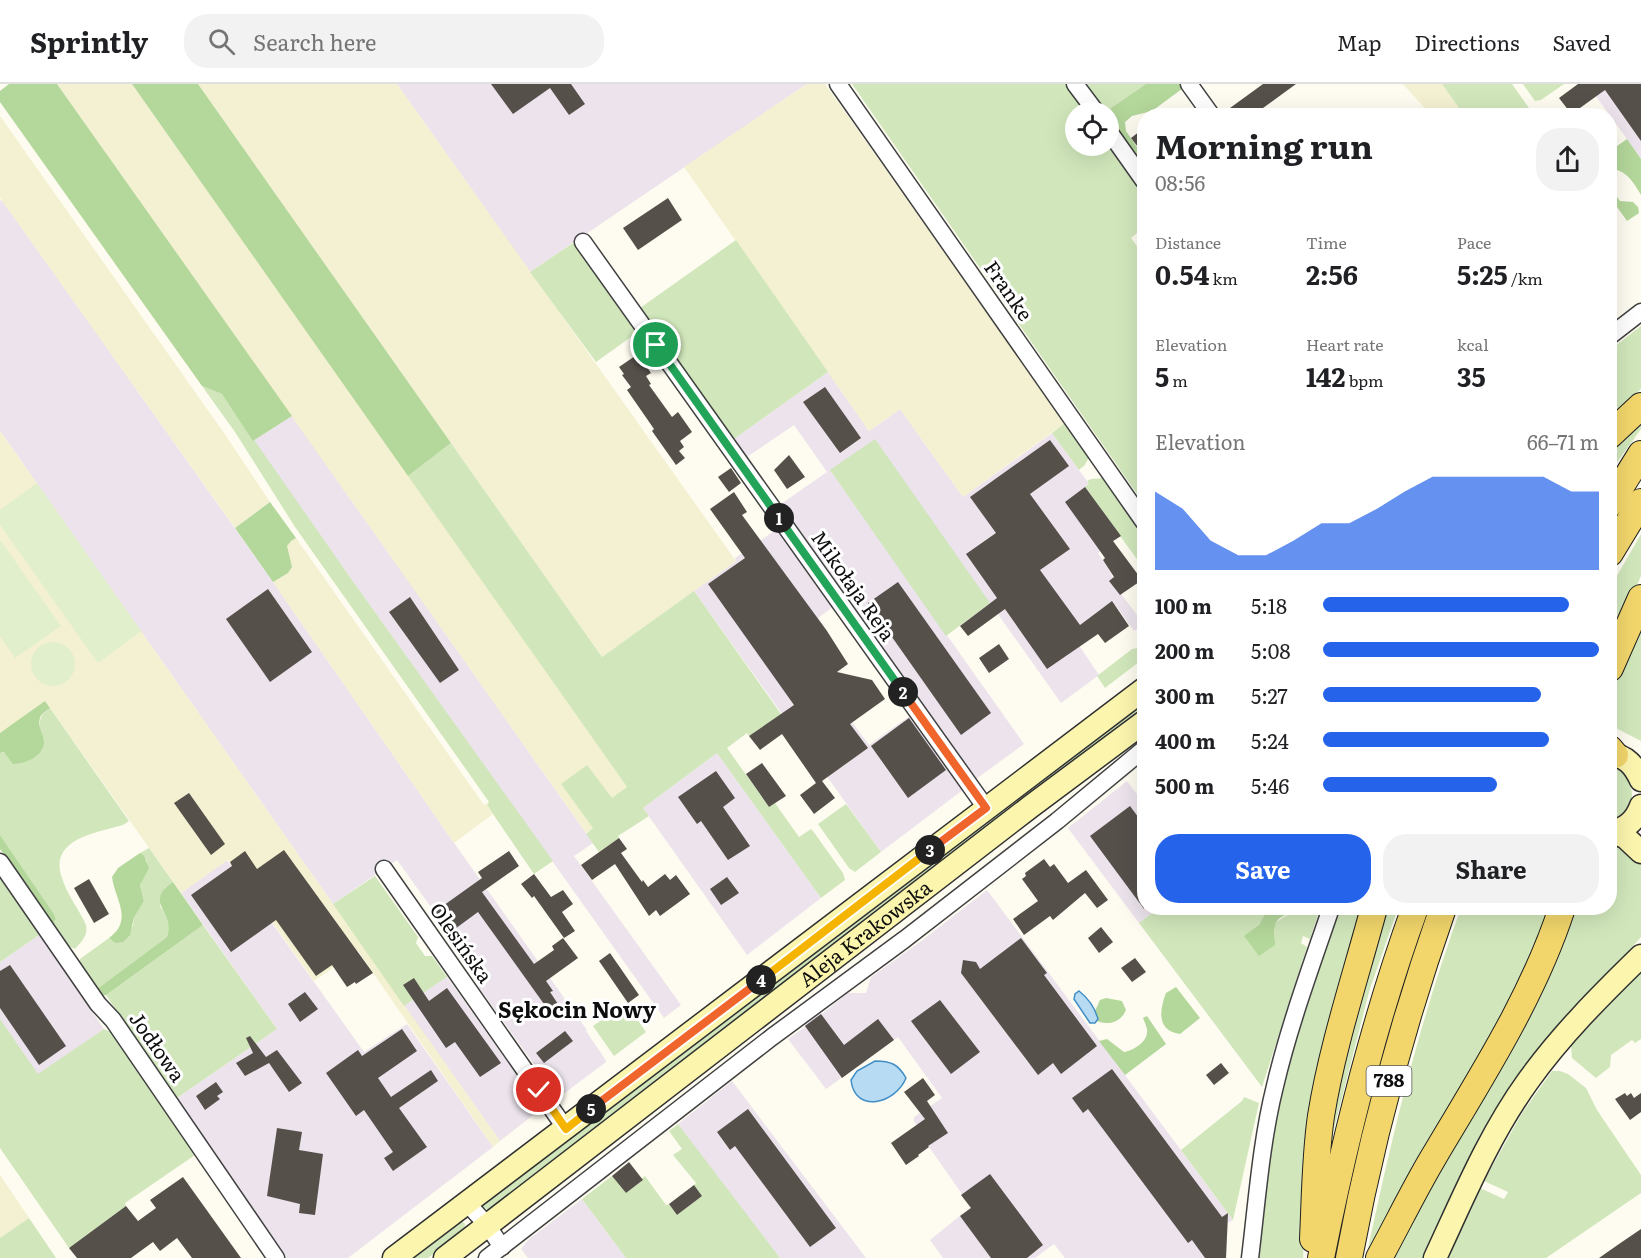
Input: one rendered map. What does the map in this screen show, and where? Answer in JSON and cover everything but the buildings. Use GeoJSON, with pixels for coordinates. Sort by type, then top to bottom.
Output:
{"type":"FeatureCollection","features":[{"type":"Feature","properties":{"kind":"main road"},"geometry":{"type":"LineString","coordinates":[[1617,428],[1641,406]]}},
{"type":"Feature","properties":{"kind":"main road"},"geometry":{"type":"LineString","coordinates":[[1617,493],[1641,454]]}},
{"type":"Feature","properties":{"kind":"main road"},"geometry":{"type":"LineString","coordinates":[[1617,541],[1641,502]]}},
{"type":"Feature","properties":{"kind":"main road"},"geometry":{"type":"LineString","coordinates":[[1617,652],[1641,598]]}},
{"type":"Feature","properties":{"kind":"main road","name":"Aleja Krakowska"},"geometry":{"type":"LineString","coordinates":[[394,1258],[1137,694]]}},
{"type":"Feature","properties":{"kind":"main road","name":"Aleja Krakowska"},"geometry":{"type":"LineString","coordinates":[[445,1258],[1030,807],[1137,727]]}},
{"type":"Feature","properties":{"kind":"main road"},"geometry":{"type":"LineString","coordinates":[[1617,830],[1624,828],[1640,812]]}},
{"type":"Feature","properties":{"kind":"main road"},"geometry":{"type":"LineString","coordinates":[[1617,834],[1625,837],[1641,852]]}},
{"type":"Feature","properties":{"kind":"main road"},"geometry":{"type":"LineString","coordinates":[[1313,1258],[1315,1169],[1321,1116],[1330,1072],[1372,915]]}},
{"type":"Feature","properties":{"kind":"main road","name":"788"},"geometry":{"type":"LineString","coordinates":[[1321,1258],[1367,1067],[1413,915]]}},
{"type":"Feature","properties":{"kind":"main road","name":"788"},"geometry":{"type":"LineString","coordinates":[[1349,1258],[1404,1025],[1441,915]]}},
{"type":"Feature","properties":{"kind":"main road"},"geometry":{"type":"LineString","coordinates":[[1379,1258],[1431,1160],[1486,1070],[1532,984],[1548,949],[1560,915]]}},
{"type":"Feature","properties":{"kind":"main road"},"geometry":{"type":"LineString","coordinates":[[1435,1258],[1471,1180],[1499,1127],[1528,1081],[1584,1013],[1641,956]]}},
{"type":"Feature","properties":{"kind":"street","name":"Franke"},"geometry":{"type":"LineString","coordinates":[[838,84],[1137,512]]}},
{"type":"Feature","properties":{"kind":"street"},"geometry":{"type":"LineString","coordinates":[[1076,84],[1089,102]]}},
{"type":"Feature","properties":{"kind":"street"},"geometry":{"type":"LineString","coordinates":[[1189,84],[1206,108]]}},
{"type":"Feature","properties":{"kind":"street"},"geometry":{"type":"LineString","coordinates":[[1119,146],[1137,171]]}},
{"type":"Feature","properties":{"kind":"street","name":"Mikołaja Reja"},"geometry":{"type":"LineString","coordinates":[[583,242],[986,808]]}},
{"type":"Feature","properties":{"kind":"street"},"geometry":{"type":"LineString","coordinates":[[1617,331],[1641,312]]}},
{"type":"Feature","properties":{"kind":"street"},"geometry":{"type":"LineString","coordinates":[[487,1258],[772,1037],[905,939],[1057,821],[1137,755]]}},
{"type":"Feature","properties":{"kind":"street","name":"Jodłowa"},"geometry":{"type":"LineString","coordinates":[[0,862],[98,1004],[113,1020],[276,1258]]}},
{"type":"Feature","properties":{"kind":"street","name":"Olesińska"},"geometry":{"type":"LineString","coordinates":[[384,869],[566,1129]]}},
{"type":"Feature","properties":{"kind":"street"},"geometry":{"type":"LineString","coordinates":[[1250,1258],[1263,1150],[1275,1086],[1295,1016],[1329,915]]}},
{"type":"Feature","properties":{"kind":"street"},"geometry":{"type":"LineString","coordinates":[[467,1203],[487,1225],[502,1247]]}},
{"type":"Feature","properties":{"kind":"shaded area"},"geometry":{"type":"Polygon","coordinates":[[[57,84],[132,84],[627,787],[612,799],[562,784],[594,828],[586,833],[57,84]]]}},
{"type":"Feature","properties":{"kind":"shaded area"},"geometry":{"type":"Polygon","coordinates":[[[198,84],[397,84],[736,561],[602,657],[198,84]]]}},
{"type":"Feature","properties":{"kind":"shaded area"},"geometry":{"type":"Polygon","coordinates":[[[397,84],[807,84],[530,272],[397,84]]]}},
{"type":"Feature","properties":{"kind":"shaded area"},"geometry":{"type":"Polygon","coordinates":[[[807,84],[825,84],[1065,423],[963,497],[900,409],[869,431],[684,167],[807,84]]]}},
{"type":"Feature","properties":{"kind":"shaded area"},"geometry":{"type":"Polygon","coordinates":[[[1403,84],[1442,84],[1459,108],[1425,108],[1403,84]]]}},
{"type":"Feature","properties":{"kind":"shaded area"},"geometry":{"type":"Polygon","coordinates":[[[1587,84],[1641,84],[1641,159],[1617,125],[1617,108],[1604,108],[1587,84]]]}},
{"type":"Feature","properties":{"kind":"shaded area"},"geometry":{"type":"Polygon","coordinates":[[[0,116],[224,433],[270,502],[235,528],[0,198],[0,116]]]}},
{"type":"Feature","properties":{"kind":"shaded area"},"geometry":{"type":"Polygon","coordinates":[[[2,200],[273,582],[605,1059],[606,1062],[558,1098],[478,986],[484,981],[397,860],[333,904],[0,431],[0,201],[2,200]]]}},
{"type":"Feature","properties":{"kind":"shaded area"},"geometry":{"type":"Polygon","coordinates":[[[828,372],[869,431],[900,409],[963,497],[1052,433],[1087,481],[1089,484],[1086,486],[1121,536],[1098,553],[1110,571],[1118,590],[1137,615],[1137,629],[1134,631],[1116,606],[1108,604],[1070,632],[1099,675],[1061,703],[990,603],[830,470],[1024,744],[976,779],[781,504],[827,472],[794,425],[747,457],[734,439],[828,372]]]}},
{"type":"Feature","properties":{"kind":"shaded area"},"geometry":{"type":"Polygon","coordinates":[[[292,416],[593,843],[574,856],[681,1005],[664,1018],[253,441],[292,416]]]}},
{"type":"Feature","properties":{"kind":"shaded area"},"geometry":{"type":"Polygon","coordinates":[[[0,431],[500,1141],[493,1147],[358,951],[314,981],[228,860],[181,893],[46,702],[0,733],[0,431]]]}},
{"type":"Feature","properties":{"kind":"shaded area"},"geometry":{"type":"Polygon","coordinates":[[[777,529],[833,607],[818,618],[827,631],[800,651],[869,745],[911,715],[964,789],[881,852],[694,591],[736,561],[735,558],[777,529]]]}},
{"type":"Feature","properties":{"kind":"shaded area"},"geometry":{"type":"Polygon","coordinates":[[[296,538],[484,805],[487,804],[493,814],[454,843],[273,582],[288,573],[287,546],[296,538]]]}},
{"type":"Feature","properties":{"kind":"shaded area"},"geometry":{"type":"Polygon","coordinates":[[[717,753],[821,898],[747,955],[643,808],[717,753]]]}},
{"type":"Feature","properties":{"kind":"shaded area"},"geometry":{"type":"Polygon","coordinates":[[[1127,781],[1137,795],[1137,915],[1150,915],[1139,923],[1068,828],[1127,781]]]}},
{"type":"Feature","properties":{"kind":"shaded area"},"geometry":{"type":"Polygon","coordinates":[[[227,860],[364,1052],[407,1024],[493,1147],[348,1258],[282,1258],[174,1100],[277,1029],[181,893],[227,860]]]}},
{"type":"Feature","properties":{"kind":"shaded area"},"geometry":{"type":"Polygon","coordinates":[[[987,890],[1233,1220],[1228,1223],[1226,1258],[1065,1258],[1054,1244],[1035,1258],[943,1258],[930,1240],[971,1207],[915,1127],[917,1125],[914,1117],[942,1098],[898,1037],[826,1089],[788,1039],[848,993],[866,993],[871,977],[987,890]]]}},
{"type":"Feature","properties":{"kind":"shaded area"},"geometry":{"type":"Polygon","coordinates":[[[39,935],[104,1029],[38,1075],[0,1019],[0,962],[39,935]]]}},
{"type":"Feature","properties":{"kind":"shaded area"},"geometry":{"type":"Polygon","coordinates":[[[447,977],[541,1109],[500,1141],[404,1006],[447,977]]]}},
{"type":"Feature","properties":{"kind":"shaded area"},"geometry":{"type":"Polygon","coordinates":[[[732,1081],[866,1258],[780,1258],[724,1186],[678,1124],[732,1081]]]}},
{"type":"Feature","properties":{"kind":"shaded area"},"geometry":{"type":"Polygon","coordinates":[[[0,1175],[29,1218],[0,1238],[0,1175]]]}},
{"type":"Feature","properties":{"kind":"shaded area"},"geometry":{"type":"Polygon","coordinates":[[[582,1199],[626,1258],[528,1258],[521,1249],[528,1240],[582,1199]]]}},
{"type":"Feature","properties":{"kind":"green space"},"geometry":{"type":"Polygon","coordinates":[[[9,84],[57,84],[292,416],[253,441],[222,394],[202,386],[0,102],[0,91],[9,84]]]}},
{"type":"Feature","properties":{"kind":"green space"},"geometry":{"type":"Polygon","coordinates":[[[132,84],[198,84],[451,443],[408,476],[132,84]]]}},
{"type":"Feature","properties":{"kind":"green space"},"geometry":{"type":"Polygon","coordinates":[[[852,84],[1070,84],[1084,102],[1065,102],[1065,156],[1119,156],[1119,153],[1137,179],[1137,233],[1131,238],[1137,246],[1137,494],[852,84]]]}},
{"type":"Feature","properties":{"kind":"green space"},"geometry":{"type":"Polygon","coordinates":[[[1082,84],[1146,84],[1119,102],[1095,102],[1082,84]]]}},
{"type":"Feature","properties":{"kind":"green space"},"geometry":{"type":"Polygon","coordinates":[[[1146,84],[1184,84],[1186,86],[1156,108],[1137,108],[1137,115],[1125,122],[1126,131],[1137,147],[1135,159],[1119,136],[1119,102],[1146,84]]]}},
{"type":"Feature","properties":{"kind":"green space"},"geometry":{"type":"Polygon","coordinates":[[[1442,84],[1512,84],[1529,108],[1459,108],[1442,84]]]}},
{"type":"Feature","properties":{"kind":"green space"},"geometry":{"type":"Polygon","coordinates":[[[1523,84],[1564,84],[1541,100],[1535,101],[1523,84]]]}},
{"type":"Feature","properties":{"kind":"green space"},"geometry":{"type":"Polygon","coordinates":[[[1627,139],[1641,159],[1641,195],[1632,181],[1617,170],[1617,146],[1627,139]]]}},
{"type":"Feature","properties":{"kind":"green space"},"geometry":{"type":"Polygon","coordinates":[[[1617,197],[1620,201],[1633,202],[1638,207],[1639,213],[1627,221],[1617,207],[1617,197]]]}},
{"type":"Feature","properties":{"kind":"green space"},"geometry":{"type":"Polygon","coordinates":[[[736,240],[828,372],[734,439],[640,308],[736,240]]]}},
{"type":"Feature","properties":{"kind":"green space"},"geometry":{"type":"Polygon","coordinates":[[[573,243],[638,332],[596,362],[530,272],[573,243]]]}},
{"type":"Feature","properties":{"kind":"green space"},"geometry":{"type":"Polygon","coordinates":[[[1641,326],[1641,389],[1617,411],[1617,345],[1641,326]]]}},
{"type":"Feature","properties":{"kind":"green space"},"geometry":{"type":"Polygon","coordinates":[[[202,386],[222,394],[553,861],[534,874],[493,814],[487,804],[489,802],[295,527],[235,432],[202,386]]]}},
{"type":"Feature","properties":{"kind":"green space"},"geometry":{"type":"Polygon","coordinates":[[[1641,420],[1641,429],[1617,462],[1617,440],[1641,420]]]}},
{"type":"Feature","properties":{"kind":"green space"},"geometry":{"type":"Polygon","coordinates":[[[1065,423],[1089,457],[1079,470],[1052,433],[1065,423]]]}},
{"type":"Feature","properties":{"kind":"green space"},"geometry":{"type":"Polygon","coordinates":[[[875,439],[990,603],[946,636],[830,470],[875,439]]]}},
{"type":"Feature","properties":{"kind":"green space"},"geometry":{"type":"Polygon","coordinates":[[[451,443],[602,657],[694,591],[781,714],[749,736],[747,733],[727,748],[769,807],[775,803],[799,837],[811,829],[813,831],[843,873],[845,880],[821,898],[717,753],[643,808],[649,816],[618,836],[619,838],[599,852],[586,834],[593,828],[561,784],[587,765],[612,798],[627,787],[408,476],[451,443]]]}},
{"type":"Feature","properties":{"kind":"green space"},"geometry":{"type":"Polygon","coordinates":[[[1104,478],[1137,525],[1137,559],[1085,487],[1089,484],[1087,481],[1104,478]]]}},
{"type":"Feature","properties":{"kind":"green space"},"geometry":{"type":"Polygon","coordinates":[[[37,483],[141,631],[98,663],[0,525],[0,510],[37,483]]]}},
{"type":"Feature","properties":{"kind":"green space"},"geometry":{"type":"Polygon","coordinates":[[[270,502],[296,538],[287,546],[292,567],[288,573],[273,582],[235,528],[270,502]]]}},
{"type":"Feature","properties":{"kind":"green space"},"geometry":{"type":"Polygon","coordinates":[[[1641,534],[1641,576],[1617,630],[1617,576],[1641,534]]]}},
{"type":"Feature","properties":{"kind":"green space"},"geometry":{"type":"Polygon","coordinates":[[[0,540],[61,626],[15,658],[0,636],[0,540]]]}},
{"type":"Feature","properties":{"kind":"green space"},"geometry":{"type":"Polygon","coordinates":[[[1641,624],[1641,741],[1617,729],[1617,681],[1641,624]]]}},
{"type":"Feature","properties":{"kind":"green space"},"geometry":{"type":"Polygon","coordinates":[[[53,642],[62,643],[69,648],[74,655],[74,673],[69,680],[62,685],[53,686],[44,685],[37,680],[32,673],[31,664],[32,655],[37,648],[44,643],[53,642]]]}},
{"type":"Feature","properties":{"kind":"green space"},"geometry":{"type":"Polygon","coordinates":[[[1137,648],[1137,663],[1105,688],[1097,676],[1132,649],[1137,648]]]}},
{"type":"Feature","properties":{"kind":"green space"},"geometry":{"type":"Polygon","coordinates":[[[45,701],[50,708],[41,715],[39,721],[44,740],[43,748],[33,758],[23,763],[13,764],[4,752],[0,753],[0,733],[45,701]]]}},
{"type":"Feature","properties":{"kind":"green space"},"geometry":{"type":"Polygon","coordinates":[[[1137,704],[1137,715],[490,1211],[483,1207],[484,1201],[1137,704]]]}},
{"type":"Feature","properties":{"kind":"green space"},"geometry":{"type":"Polygon","coordinates":[[[50,708],[129,821],[77,840],[62,854],[59,865],[62,878],[86,925],[85,935],[75,949],[66,945],[52,925],[56,919],[54,914],[0,835],[0,753],[4,752],[9,757],[40,728],[42,716],[50,708]]]}},
{"type":"Feature","properties":{"kind":"green space"},"geometry":{"type":"Polygon","coordinates":[[[1617,769],[1628,780],[1631,787],[1631,802],[1623,816],[1617,819],[1617,769]]]}},
{"type":"Feature","properties":{"kind":"green space"},"geometry":{"type":"Polygon","coordinates":[[[846,804],[881,852],[855,872],[849,868],[818,824],[846,804]]]}},
{"type":"Feature","properties":{"kind":"green space"},"geometry":{"type":"Polygon","coordinates":[[[0,835],[54,914],[56,919],[52,925],[0,849],[0,835]]]}},
{"type":"Feature","properties":{"kind":"green space"},"geometry":{"type":"Polygon","coordinates":[[[1617,845],[1641,861],[1641,937],[1538,1053],[1426,1258],[1392,1258],[1570,915],[1617,915],[1617,845]]]}},
{"type":"Feature","properties":{"kind":"green space"},"geometry":{"type":"Polygon","coordinates":[[[149,848],[173,882],[165,888],[160,906],[169,924],[167,937],[97,989],[79,964],[80,959],[109,938],[115,943],[133,926],[134,916],[144,901],[140,885],[147,861],[140,853],[149,848]]]}},
{"type":"Feature","properties":{"kind":"green space"},"geometry":{"type":"Polygon","coordinates":[[[140,853],[144,856],[149,868],[140,885],[144,901],[134,917],[130,935],[123,942],[115,943],[109,938],[116,931],[122,917],[112,877],[118,868],[140,853]]]}},
{"type":"Feature","properties":{"kind":"green space"},"geometry":{"type":"Polygon","coordinates":[[[0,875],[39,935],[0,962],[0,875]]]}},
{"type":"Feature","properties":{"kind":"green space"},"geometry":{"type":"Polygon","coordinates":[[[375,876],[418,937],[416,943],[425,956],[432,956],[447,977],[404,1006],[333,904],[375,876]]]}},
{"type":"Feature","properties":{"kind":"green space"},"geometry":{"type":"Polygon","coordinates":[[[173,882],[203,925],[102,996],[97,989],[167,937],[168,921],[160,902],[160,896],[164,889],[173,882]]]}},
{"type":"Feature","properties":{"kind":"green space"},"geometry":{"type":"Polygon","coordinates":[[[1150,915],[1264,915],[1259,925],[1275,941],[1275,924],[1279,920],[1289,915],[1318,915],[1310,939],[1303,936],[1301,943],[1307,947],[1262,1087],[1139,923],[1150,915]]]}},
{"type":"Feature","properties":{"kind":"green space"},"geometry":{"type":"Polygon","coordinates":[[[1264,915],[1287,915],[1280,918],[1275,926],[1275,945],[1259,956],[1244,936],[1259,925],[1264,915]]]}},
{"type":"Feature","properties":{"kind":"green space"},"geometry":{"type":"Polygon","coordinates":[[[1335,915],[1360,915],[1309,1119],[1303,1163],[1305,1221],[1303,1258],[1256,1258],[1268,1157],[1284,1070],[1335,915]]]}},
{"type":"Feature","properties":{"kind":"green space"},"geometry":{"type":"Polygon","coordinates":[[[1382,915],[1396,915],[1369,992],[1324,1168],[1329,1120],[1382,915]]]}},
{"type":"Feature","properties":{"kind":"green space"},"geometry":{"type":"Polygon","coordinates":[[[1459,915],[1550,915],[1524,982],[1369,1258],[1366,1258],[1407,1081],[1459,915]]]}},
{"type":"Feature","properties":{"kind":"green space"},"geometry":{"type":"Polygon","coordinates":[[[203,925],[277,1029],[174,1100],[106,995],[203,925]]]}},
{"type":"Feature","properties":{"kind":"green space"},"geometry":{"type":"Polygon","coordinates":[[[1641,971],[1641,1039],[1635,1043],[1632,1040],[1611,1055],[1610,1067],[1596,1078],[1572,1058],[1571,1045],[1641,971]]]}},
{"type":"Feature","properties":{"kind":"green space"},"geometry":{"type":"Polygon","coordinates":[[[1176,987],[1200,1018],[1180,1034],[1167,1029],[1161,1013],[1166,993],[1176,987]]]}},
{"type":"Feature","properties":{"kind":"green space"},"geometry":{"type":"Polygon","coordinates":[[[1106,998],[1122,1001],[1126,1010],[1118,1020],[1110,1023],[1097,1021],[1095,1011],[1100,1000],[1106,998]]]}},
{"type":"Feature","properties":{"kind":"green space"},"geometry":{"type":"Polygon","coordinates":[[[626,1003],[646,1032],[614,1056],[593,1026],[626,1003]]]}},
{"type":"Feature","properties":{"kind":"green space"},"geometry":{"type":"Polygon","coordinates":[[[1147,1016],[1166,1044],[1125,1075],[1099,1041],[1107,1039],[1124,1052],[1135,1048],[1146,1037],[1147,1030],[1143,1018],[1147,1016]]]}},
{"type":"Feature","properties":{"kind":"green space"},"geometry":{"type":"Polygon","coordinates":[[[0,1019],[38,1074],[104,1029],[120,1037],[198,1153],[125,1203],[126,1206],[69,1248],[0,1148],[0,1019]]]}},
{"type":"Feature","properties":{"kind":"green space"},"geometry":{"type":"Polygon","coordinates":[[[1552,1071],[1568,1074],[1586,1088],[1597,1110],[1641,1175],[1641,1193],[1546,1258],[1448,1258],[1480,1188],[1504,1199],[1508,1192],[1484,1181],[1522,1113],[1552,1071]]]}},
{"type":"Feature","properties":{"kind":"green space"},"geometry":{"type":"Polygon","coordinates":[[[1244,1097],[1259,1103],[1233,1220],[1181,1150],[1244,1097]]]}},
{"type":"Feature","properties":{"kind":"green space"},"geometry":{"type":"Polygon","coordinates":[[[678,1124],[780,1258],[626,1258],[582,1199],[612,1176],[626,1193],[645,1176],[666,1205],[669,1204],[677,1215],[702,1196],[694,1185],[696,1183],[673,1155],[682,1149],[669,1131],[678,1124]]]}},
{"type":"Feature","properties":{"kind":"green space"},"geometry":{"type":"Polygon","coordinates":[[[29,1218],[56,1258],[0,1258],[0,1238],[29,1218]]]}},
{"type":"Feature","properties":{"kind":"green space"},"geometry":{"type":"Polygon","coordinates":[[[461,1220],[465,1224],[464,1231],[428,1258],[410,1258],[461,1220]]]}},
{"type":"Feature","properties":{"kind":"water"},"geometry":{"type":"Polygon","coordinates":[[[1079,991],[1095,1011],[1098,1019],[1095,1023],[1090,1023],[1074,999],[1075,994],[1079,991]]]}},
{"type":"Feature","properties":{"kind":"water"},"geometry":{"type":"Polygon","coordinates":[[[875,1061],[894,1064],[906,1078],[894,1094],[885,1099],[868,1101],[860,1098],[854,1091],[851,1080],[857,1071],[875,1061]]]}},
{"type":"Feature","properties":{"kind":"district","name":"Sękocin Nowy"},"geometry":{"type":"Point","coordinates":[577,1010]}},
{"type":"Feature","properties":{"kind":"route"},"geometry":{"type":"LineString","coordinates":[[539,1090],[566,1129],[986,808],[656,345]]}}]}
